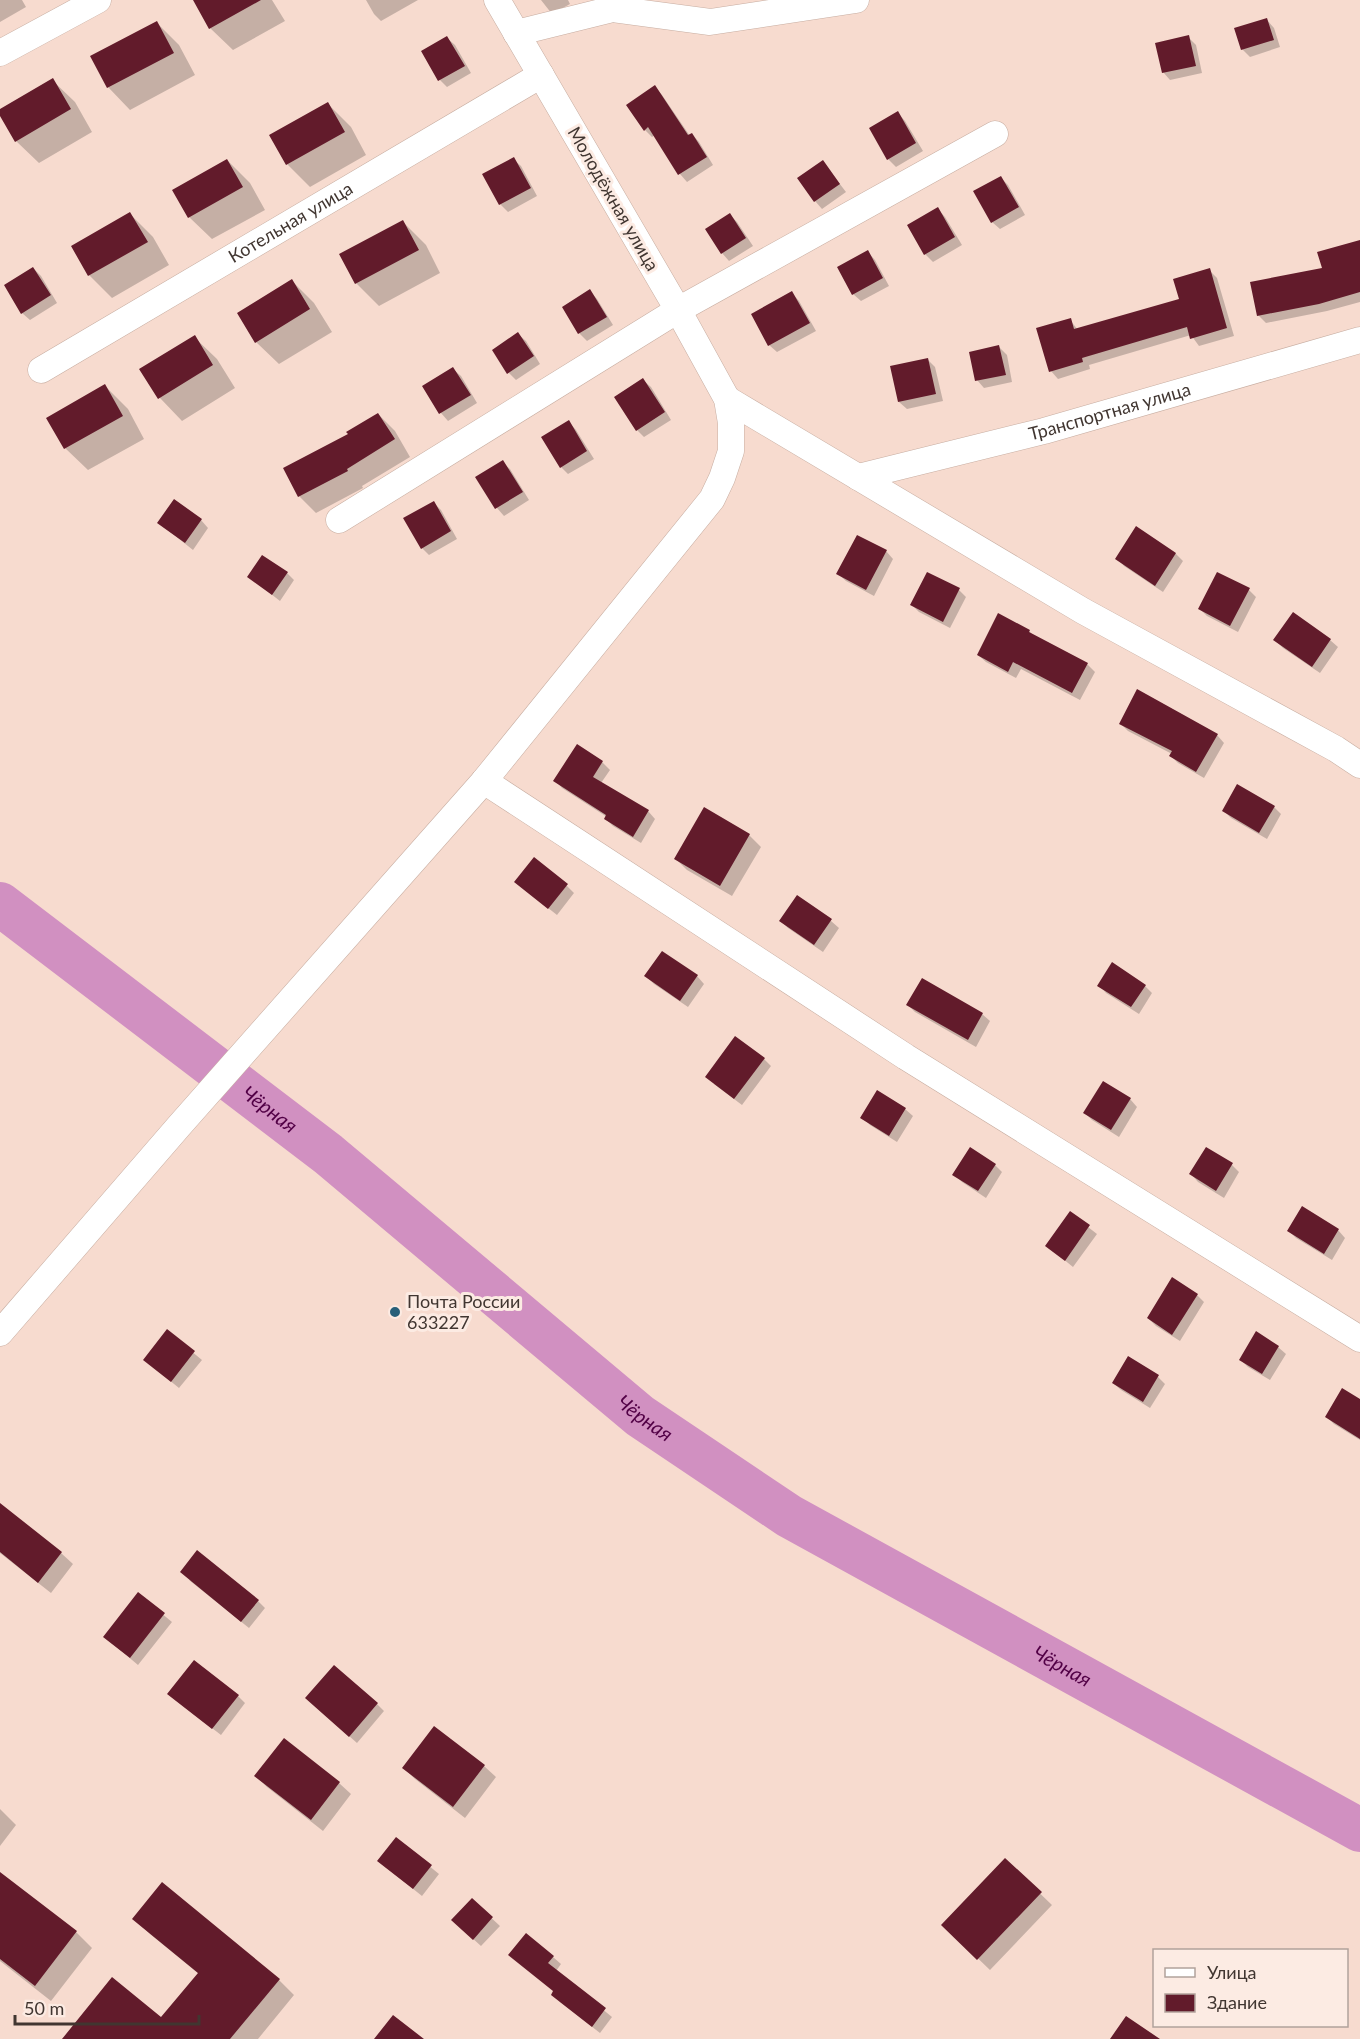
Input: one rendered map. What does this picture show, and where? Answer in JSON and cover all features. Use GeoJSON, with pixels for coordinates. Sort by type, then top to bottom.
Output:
{"type":"FeatureCollection","features":[{"type":"Feature","properties":{"kind":"street"},"geometry":{"type":"LineString","coordinates":[[0,53],[98,0]]}},
{"type":"Feature","properties":{"kind":"street","name":"Молодёжная улица"},"geometry":{"type":"LineString","coordinates":[[497,0],[678,310],[727,399]]}},
{"type":"Feature","properties":{"kind":"street"},"geometry":{"type":"LineString","coordinates":[[516,33],[613,9],[710,22],[856,0]]}},
{"type":"Feature","properties":{"kind":"street","name":"Котельная улица"},"geometry":{"type":"LineString","coordinates":[[41,370],[540,75]]}},
{"type":"Feature","properties":{"kind":"street"},"geometry":{"type":"LineString","coordinates":[[339,520],[678,310],[995,134]]}},
{"type":"Feature","properties":{"kind":"street","name":"Транспортная улица"},"geometry":{"type":"LineString","coordinates":[[858,477],[1044,431],[1360,340]]}},
{"type":"Feature","properties":{"kind":"street"},"geometry":{"type":"LineString","coordinates":[[727,399],[1083,611],[1336,749],[1360,765]]}},
{"type":"Feature","properties":{"kind":"street"},"geometry":{"type":"LineString","coordinates":[[0,1333],[179,1126],[278,1017],[484,781],[712,499],[731,451],[732,423],[727,399]]}},
{"type":"Feature","properties":{"kind":"street"},"geometry":{"type":"LineString","coordinates":[[484,781],[906,1058],[1360,1339]]}},
{"type":"Feature","properties":{"kind":"building"},"geometry":{"type":"Polygon","coordinates":[[[193,0],[261,0],[209,29],[193,0]]]}},
{"type":"Feature","properties":{"kind":"building"},"geometry":{"type":"Polygon","coordinates":[[[1267,18],[1274,40],[1241,50],[1234,28],[1267,18]]]}},
{"type":"Feature","properties":{"kind":"building"},"geometry":{"type":"Polygon","coordinates":[[[157,21],[174,53],[107,88],[90,56],[157,21]]]}},
{"type":"Feature","properties":{"kind":"building"},"geometry":{"type":"Polygon","coordinates":[[[1189,35],[1196,66],[1162,73],[1155,43],[1189,35]]]}},
{"type":"Feature","properties":{"kind":"building"},"geometry":{"type":"Polygon","coordinates":[[[447,36],[465,66],[438,81],[421,51],[447,36]]]}},
{"type":"Feature","properties":{"kind":"building"},"geometry":{"type":"Polygon","coordinates":[[[53,78],[71,109],[15,142],[0,116],[0,109],[53,78]]]}},
{"type":"Feature","properties":{"kind":"building"},"geometry":{"type":"Polygon","coordinates":[[[655,85],[688,135],[692,133],[707,157],[678,175],[648,127],[644,131],[626,105],[655,85]]]}},
{"type":"Feature","properties":{"kind":"building"},"geometry":{"type":"Polygon","coordinates":[[[328,102],[345,132],[286,165],[269,135],[328,102]]]}},
{"type":"Feature","properties":{"kind":"building"},"geometry":{"type":"Polygon","coordinates":[[[898,111],[916,143],[887,160],[869,128],[898,111]]]}},
{"type":"Feature","properties":{"kind":"building"},"geometry":{"type":"Polygon","coordinates":[[[514,157],[531,188],[499,205],[482,174],[514,157]]]}},
{"type":"Feature","properties":{"kind":"building"},"geometry":{"type":"Polygon","coordinates":[[[227,159],[243,187],[188,218],[172,190],[227,159]]]}},
{"type":"Feature","properties":{"kind":"building"},"geometry":{"type":"Polygon","coordinates":[[[823,160],[840,184],[814,202],[797,178],[823,160]]]}},
{"type":"Feature","properties":{"kind":"building"},"geometry":{"type":"Polygon","coordinates":[[[1001,176],[1019,207],[991,223],[973,191],[1001,176]]]}},
{"type":"Feature","properties":{"kind":"building"},"geometry":{"type":"Polygon","coordinates":[[[938,207],[955,237],[924,255],[907,225],[938,207]]]}},
{"type":"Feature","properties":{"kind":"building"},"geometry":{"type":"Polygon","coordinates":[[[130,212],[148,242],[88,276],[71,246],[130,212]]]}},
{"type":"Feature","properties":{"kind":"building"},"geometry":{"type":"Polygon","coordinates":[[[730,213],[746,238],[721,254],[705,229],[730,213]]]}},
{"type":"Feature","properties":{"kind":"building"},"geometry":{"type":"Polygon","coordinates":[[[403,220],[419,250],[355,284],[339,254],[403,220]]]}},
{"type":"Feature","properties":{"kind":"building"},"geometry":{"type":"Polygon","coordinates":[[[1360,240],[1360,292],[1319,304],[1257,316],[1250,282],[1322,268],[1317,252],[1360,240]]]}},
{"type":"Feature","properties":{"kind":"building"},"geometry":{"type":"Polygon","coordinates":[[[868,250],[883,278],[852,295],[837,267],[868,250]]]}},
{"type":"Feature","properties":{"kind":"building"},"geometry":{"type":"Polygon","coordinates":[[[33,267],[51,295],[21,314],[4,285],[33,267]]]}},
{"type":"Feature","properties":{"kind":"building"},"geometry":{"type":"Polygon","coordinates":[[[1210,268],[1227,328],[1190,339],[1187,327],[1082,358],[1083,362],[1049,372],[1036,328],[1071,318],[1074,329],[1179,299],[1173,279],[1210,268]]]}},
{"type":"Feature","properties":{"kind":"building"},"geometry":{"type":"Polygon","coordinates":[[[292,279],[310,309],[255,343],[237,313],[292,279]]]}},
{"type":"Feature","properties":{"kind":"building"},"geometry":{"type":"Polygon","coordinates":[[[590,289],[607,317],[578,334],[562,307],[590,289]]]}},
{"type":"Feature","properties":{"kind":"building"},"geometry":{"type":"Polygon","coordinates":[[[792,291],[810,323],[768,346],[751,314],[792,291]]]}},
{"type":"Feature","properties":{"kind":"building"},"geometry":{"type":"Polygon","coordinates":[[[518,332],[534,356],[507,374],[492,350],[518,332]]]}},
{"type":"Feature","properties":{"kind":"building"},"geometry":{"type":"Polygon","coordinates":[[[195,335],[213,365],[158,399],[139,369],[195,335]]]}},
{"type":"Feature","properties":{"kind":"building"},"geometry":{"type":"Polygon","coordinates":[[[999,345],[1006,375],[975,381],[969,352],[999,345]]]}},
{"type":"Feature","properties":{"kind":"building"},"geometry":{"type":"Polygon","coordinates":[[[928,358],[936,394],[898,402],[890,366],[928,358]]]}},
{"type":"Feature","properties":{"kind":"building"},"geometry":{"type":"Polygon","coordinates":[[[453,367],[471,395],[439,414],[422,386],[453,367]]]}},
{"type":"Feature","properties":{"kind":"building"},"geometry":{"type":"Polygon","coordinates":[[[643,378],[665,412],[636,431],[614,397],[643,378]]]}},
{"type":"Feature","properties":{"kind":"building"},"geometry":{"type":"Polygon","coordinates":[[[105,384],[123,416],[64,449],[46,418],[105,384]]]}},
{"type":"Feature","properties":{"kind":"building"},"geometry":{"type":"Polygon","coordinates":[[[378,413],[395,439],[347,469],[348,471],[298,497],[283,468],[348,434],[346,432],[378,413]]]}},
{"type":"Feature","properties":{"kind":"building"},"geometry":{"type":"Polygon","coordinates":[[[569,420],[587,451],[560,468],[541,437],[569,420]]]}},
{"type":"Feature","properties":{"kind":"building"},"geometry":{"type":"Polygon","coordinates":[[[503,460],[523,492],[495,509],[475,477],[503,460]]]}},
{"type":"Feature","properties":{"kind":"building"},"geometry":{"type":"Polygon","coordinates":[[[174,499],[202,519],[185,543],[157,523],[174,499]]]}},
{"type":"Feature","properties":{"kind":"building"},"geometry":{"type":"Polygon","coordinates":[[[434,501],[451,531],[421,549],[403,518],[434,501]]]}},
{"type":"Feature","properties":{"kind":"building"},"geometry":{"type":"Polygon","coordinates":[[[1136,526],[1176,553],[1155,586],[1115,559],[1136,526]]]}},
{"type":"Feature","properties":{"kind":"building"},"geometry":{"type":"Polygon","coordinates":[[[857,535],[887,550],[866,590],[836,574],[857,535]]]}},
{"type":"Feature","properties":{"kind":"building"},"geometry":{"type":"Polygon","coordinates":[[[262,555],[288,572],[272,595],[247,577],[262,555]]]}},
{"type":"Feature","properties":{"kind":"building"},"geometry":{"type":"Polygon","coordinates":[[[927,572],[960,588],[943,622],[910,605],[927,572]]]}},
{"type":"Feature","properties":{"kind":"building"},"geometry":{"type":"Polygon","coordinates":[[[1217,572],[1250,588],[1230,626],[1198,609],[1217,572]]]}},
{"type":"Feature","properties":{"kind":"building"},"geometry":{"type":"Polygon","coordinates":[[[1293,612],[1331,639],[1312,667],[1273,640],[1293,612]]]}},
{"type":"Feature","properties":{"kind":"building"},"geometry":{"type":"Polygon","coordinates":[[[998,613],[1088,663],[1072,693],[1013,662],[1008,672],[977,655],[998,613]]]}},
{"type":"Feature","properties":{"kind":"building"},"geometry":{"type":"Polygon","coordinates":[[[1137,689],[1218,734],[1196,772],[1169,756],[1172,751],[1119,724],[1137,689]]]}},
{"type":"Feature","properties":{"kind":"building"},"geometry":{"type":"Polygon","coordinates":[[[577,744],[603,761],[593,777],[649,810],[633,837],[604,819],[606,815],[553,781],[577,744]]]}},
{"type":"Feature","properties":{"kind":"building"},"geometry":{"type":"Polygon","coordinates":[[[1237,784],[1275,806],[1259,833],[1222,811],[1237,784]]]}},
{"type":"Feature","properties":{"kind":"building"},"geometry":{"type":"Polygon","coordinates":[[[704,807],[750,834],[720,886],[674,859],[704,807]]]}},
{"type":"Feature","properties":{"kind":"building"},"geometry":{"type":"Polygon","coordinates":[[[534,857],[568,884],[548,909],[514,882],[534,857]]]}},
{"type":"Feature","properties":{"kind":"building"},"geometry":{"type":"Polygon","coordinates":[[[797,895],[832,919],[814,945],[779,921],[797,895]]]}},
{"type":"Feature","properties":{"kind":"building"},"geometry":{"type":"Polygon","coordinates":[[[662,951],[698,975],[680,1001],[644,976],[662,951]]]}},
{"type":"Feature","properties":{"kind":"building"},"geometry":{"type":"Polygon","coordinates":[[[1112,962],[1146,985],[1131,1007],[1097,986],[1112,962]]]}},
{"type":"Feature","properties":{"kind":"building"},"geometry":{"type":"Polygon","coordinates":[[[922,978],[983,1013],[968,1040],[906,1005],[922,978]]]}},
{"type":"Feature","properties":{"kind":"building"},"geometry":{"type":"Polygon","coordinates":[[[735,1036],[765,1058],[734,1099],[705,1077],[735,1036]]]}},
{"type":"Feature","properties":{"kind":"building"},"geometry":{"type":"Polygon","coordinates":[[[1103,1081],[1131,1098],[1111,1130],[1083,1113],[1103,1081]]]}},
{"type":"Feature","properties":{"kind":"building"},"geometry":{"type":"Polygon","coordinates":[[[877,1090],[906,1108],[889,1136],[860,1118],[877,1090]]]}},
{"type":"Feature","properties":{"kind":"building"},"geometry":{"type":"Polygon","coordinates":[[[970,1147],[996,1164],[978,1191],[952,1175],[970,1147]]]}},
{"type":"Feature","properties":{"kind":"building"},"geometry":{"type":"Polygon","coordinates":[[[1206,1147],[1233,1163],[1216,1191],[1189,1174],[1206,1147]]]}},
{"type":"Feature","properties":{"kind":"building"},"geometry":{"type":"Polygon","coordinates":[[[1302,1206],[1339,1229],[1324,1254],[1287,1231],[1302,1206]]]}},
{"type":"Feature","properties":{"kind":"building"},"geometry":{"type":"Polygon","coordinates":[[[1070,1211],[1090,1225],[1065,1261],[1045,1246],[1070,1211]]]}},
{"type":"Feature","properties":{"kind":"building"},"geometry":{"type":"Polygon","coordinates":[[[1172,1277],[1198,1294],[1172,1335],[1147,1318],[1172,1277]]]}},
{"type":"Feature","properties":{"kind":"building"},"geometry":{"type":"Polygon","coordinates":[[[167,1329],[195,1351],[171,1382],[143,1360],[167,1329]]]}},
{"type":"Feature","properties":{"kind":"building"},"geometry":{"type":"Polygon","coordinates":[[[1256,1331],[1279,1346],[1262,1374],[1239,1360],[1256,1331]]]}},
{"type":"Feature","properties":{"kind":"building"},"geometry":{"type":"Polygon","coordinates":[[[1128,1356],[1159,1375],[1143,1402],[1112,1383],[1128,1356]]]}},
{"type":"Feature","properties":{"kind":"building"},"geometry":{"type":"Polygon","coordinates":[[[1342,1388],[1360,1399],[1360,1439],[1325,1417],[1342,1388]]]}},
{"type":"Feature","properties":{"kind":"building"},"geometry":{"type":"Polygon","coordinates":[[[0,1503],[62,1552],[38,1583],[0,1552],[0,1503]]]}},
{"type":"Feature","properties":{"kind":"building"},"geometry":{"type":"Polygon","coordinates":[[[197,1550],[259,1600],[241,1622],[180,1572],[197,1550]]]}},
{"type":"Feature","properties":{"kind":"building"},"geometry":{"type":"Polygon","coordinates":[[[138,1592],[165,1613],[130,1658],[103,1637],[138,1592]]]}},
{"type":"Feature","properties":{"kind":"building"},"geometry":{"type":"Polygon","coordinates":[[[194,1660],[239,1695],[212,1729],[167,1694],[194,1660]]]}},
{"type":"Feature","properties":{"kind":"building"},"geometry":{"type":"Polygon","coordinates":[[[334,1665],[378,1703],[349,1737],[305,1698],[334,1665]]]}},
{"type":"Feature","properties":{"kind":"building"},"geometry":{"type":"Polygon","coordinates":[[[434,1726],[485,1765],[453,1807],[402,1768],[434,1726]]]}},
{"type":"Feature","properties":{"kind":"building"},"geometry":{"type":"Polygon","coordinates":[[[284,1738],[340,1782],[311,1820],[254,1776],[284,1738]]]}},
{"type":"Feature","properties":{"kind":"building"},"geometry":{"type":"Polygon","coordinates":[[[396,1837],[432,1865],[413,1889],[377,1861],[396,1837]]]}},
{"type":"Feature","properties":{"kind":"building"},"geometry":{"type":"Polygon","coordinates":[[[1005,1858],[1042,1892],[977,1960],[941,1925],[1005,1858]]]}},
{"type":"Feature","properties":{"kind":"building"},"geometry":{"type":"Polygon","coordinates":[[[0,1872],[77,1931],[35,1986],[0,1959],[0,1872]]]}},
{"type":"Feature","properties":{"kind":"building"},"geometry":{"type":"Polygon","coordinates":[[[162,1882],[280,1979],[230,2039],[62,2039],[112,1977],[161,2017],[198,1973],[132,1919],[162,1882]]]}},
{"type":"Feature","properties":{"kind":"building"},"geometry":{"type":"Polygon","coordinates":[[[472,1898],[493,1917],[473,1940],[451,1920],[472,1898]]]}},
{"type":"Feature","properties":{"kind":"building"},"geometry":{"type":"Polygon","coordinates":[[[526,1933],[554,1956],[548,1963],[606,2008],[592,2027],[551,1995],[553,1991],[508,1955],[526,1933]]]}},
{"type":"Feature","properties":{"kind":"building"},"geometry":{"type":"Polygon","coordinates":[[[393,2015],[424,2039],[374,2039],[393,2015]]]}},
{"type":"Feature","properties":{"kind":"building"},"geometry":{"type":"Polygon","coordinates":[[[1126,2016],[1160,2039],[1110,2039],[1126,2016]]]}},
{"type":"Feature","properties":{"kind":"waterway","name":"Чёрная"},"geometry":{"type":"LineString","coordinates":[[0,904],[328,1154],[640,1416],[789,1516],[1360,1830]]}},
{"type":"Feature","properties":{"kind":"place","name":"Почта России 633227"},"geometry":{"type":"Point","coordinates":[395,1312]}}]}
